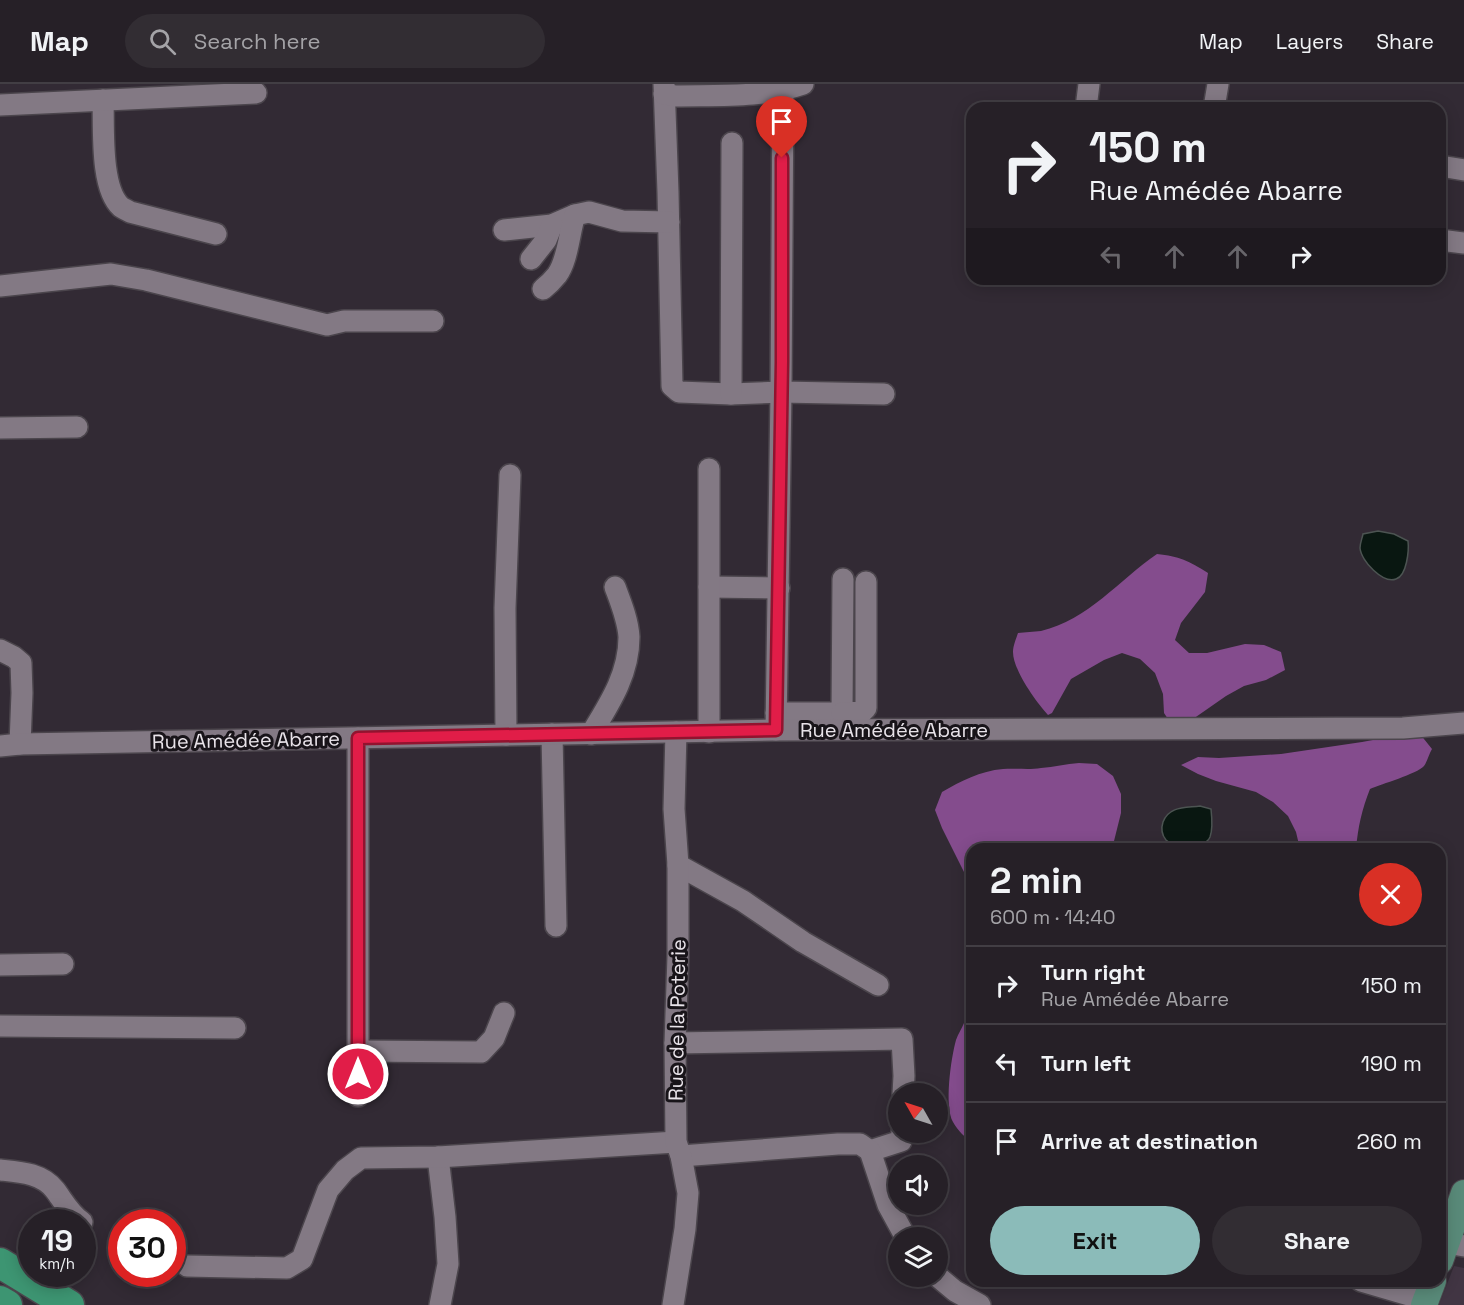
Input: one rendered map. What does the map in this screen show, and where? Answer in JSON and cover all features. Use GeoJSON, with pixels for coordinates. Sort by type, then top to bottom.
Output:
{"type":"FeatureCollection","features":[{"type":"Feature","properties":{"kind":"highway"},"geometry":{"type":"LineString","coordinates":[[0,1253],[18,1264]]}},
{"type":"Feature","properties":{"kind":"highway"},"geometry":{"type":"LineString","coordinates":[[0,1263],[69,1305]]}},
{"type":"Feature","properties":{"kind":"highway"},"geometry":{"type":"LineString","coordinates":[[55,1287],[83,1305]]}},
{"type":"Feature","properties":{"kind":"highway"},"geometry":{"type":"LineString","coordinates":[[0,1301],[6,1305]]}},
{"type":"Feature","properties":{"kind":"main road"},"geometry":{"type":"LineString","coordinates":[[1450,1250],[1464,1193]]}},
{"type":"Feature","properties":{"kind":"street"},"geometry":{"type":"LineString","coordinates":[[1087,102],[1089,84]]}},
{"type":"Feature","properties":{"kind":"street"},"geometry":{"type":"LineString","coordinates":[[1215,102],[1218,84]]}},
{"type":"Feature","properties":{"kind":"street"},"geometry":{"type":"LineString","coordinates":[[664,89],[676,96],[765,93],[793,87],[782,392],[776,721],[862,712],[866,708],[866,582]]}},
{"type":"Feature","properties":{"kind":"street"},"geometry":{"type":"LineString","coordinates":[[664,89],[672,386],[679,392],[731,394],[782,392],[884,394]]}},
{"type":"Feature","properties":{"kind":"street"},"geometry":{"type":"LineString","coordinates":[[0,105],[256,93]]}},
{"type":"Feature","properties":{"kind":"street"},"geometry":{"type":"LineString","coordinates":[[103,100],[106,176],[110,189],[121,207],[130,212],[216,234]]}},
{"type":"Feature","properties":{"kind":"street"},"geometry":{"type":"LineString","coordinates":[[731,394],[732,143]]}},
{"type":"Feature","properties":{"kind":"street"},"geometry":{"type":"LineString","coordinates":[[1446,167],[1464,170]]}},
{"type":"Feature","properties":{"kind":"street"},"geometry":{"type":"LineString","coordinates":[[504,230],[552,225],[575,215],[589,212],[622,221],[669,222]]}},
{"type":"Feature","properties":{"kind":"street"},"geometry":{"type":"LineString","coordinates":[[543,290],[557,276],[563,264],[575,215]]}},
{"type":"Feature","properties":{"kind":"street"},"geometry":{"type":"LineString","coordinates":[[531,259],[546,240],[552,225]]}},
{"type":"Feature","properties":{"kind":"street"},"geometry":{"type":"LineString","coordinates":[[1446,241],[1464,243]]}},
{"type":"Feature","properties":{"kind":"street"},"geometry":{"type":"LineString","coordinates":[[0,286],[111,274],[146,280],[327,325],[344,321],[433,321]]}},
{"type":"Feature","properties":{"kind":"street"},"geometry":{"type":"LineString","coordinates":[[0,428],[77,427]]}},
{"type":"Feature","properties":{"kind":"street"},"geometry":{"type":"LineString","coordinates":[[708,732],[709,469]]}},
{"type":"Feature","properties":{"kind":"street"},"geometry":{"type":"LineString","coordinates":[[506,735],[505,608],[510,475]]}},
{"type":"Feature","properties":{"kind":"street"},"geometry":{"type":"LineString","coordinates":[[842,713],[843,579]]}},
{"type":"Feature","properties":{"kind":"street"},"geometry":{"type":"LineString","coordinates":[[591,734],[620,686],[626,665],[629,636],[615,587]]}},
{"type":"Feature","properties":{"kind":"street"},"geometry":{"type":"LineString","coordinates":[[709,587],[779,588]]}},
{"type":"Feature","properties":{"kind":"street"},"geometry":{"type":"LineString","coordinates":[[0,650],[18,660],[22,667],[10,745]]}},
{"type":"Feature","properties":{"kind":"street","name":"Rue Amédée Abarre"},"geometry":{"type":"LineString","coordinates":[[10,745],[708,732],[776,721],[1403,728],[1464,723]]}},
{"type":"Feature","properties":{"kind":"street","name":"Rue de la Poterie"},"geometry":{"type":"LineString","coordinates":[[673,1305],[688,1193],[679,1149],[675,1043],[678,956],[678,865],[674,809],[676,732]]}},
{"type":"Feature","properties":{"kind":"street"},"geometry":{"type":"LineString","coordinates":[[552,734],[556,926]]}},
{"type":"Feature","properties":{"kind":"street"},"geometry":{"type":"LineString","coordinates":[[358,738],[358,1096]]}},
{"type":"Feature","properties":{"kind":"street"},"geometry":{"type":"LineString","coordinates":[[678,865],[743,901],[803,942],[878,985]]}},
{"type":"Feature","properties":{"kind":"street"},"geometry":{"type":"LineString","coordinates":[[0,965],[63,964]]}},
{"type":"Feature","properties":{"kind":"street"},"geometry":{"type":"LineString","coordinates":[[358,1051],[481,1052],[494,1038],[504,1012]]}},
{"type":"Feature","properties":{"kind":"street"},"geometry":{"type":"LineString","coordinates":[[0,1026],[235,1028]]}},
{"type":"Feature","properties":{"kind":"street"},"geometry":{"type":"LineString","coordinates":[[675,1043],[902,1039],[904,1083]]}},
{"type":"Feature","properties":{"kind":"street"},"geometry":{"type":"LineString","coordinates":[[870,1151],[895,1143]]}},
{"type":"Feature","properties":{"kind":"street"},"geometry":{"type":"LineString","coordinates":[[187,1266],[287,1268],[302,1259],[328,1190],[345,1170],[361,1158],[860,1144],[870,1151],[888,1205],[900,1227]]}},
{"type":"Feature","properties":{"kind":"street"},"geometry":{"type":"LineString","coordinates":[[438,1157],[448,1264],[440,1305]]}},
{"type":"Feature","properties":{"kind":"street"},"geometry":{"type":"LineString","coordinates":[[0,1170],[30,1173],[47,1182],[68,1209]]}},
{"type":"Feature","properties":{"kind":"street"},"geometry":{"type":"LineString","coordinates":[[948,1285],[980,1305]]}},
{"type":"Feature","properties":{"kind":"street"},"geometry":{"type":"LineString","coordinates":[[1390,1287],[1428,1295]]}},
{"type":"Feature","properties":{"kind":"shaded area"},"geometry":{"type":"Polygon","coordinates":[[[1378,531],[1394,534],[1408,541],[1405,568],[1400,577],[1396,579],[1391,580],[1379,575],[1368,565],[1361,553],[1363,534],[1378,531]]]}},
{"type":"Feature","properties":{"kind":"shaded area"},"geometry":{"type":"Polygon","coordinates":[[[1157,554],[1184,560],[1208,573],[1205,592],[1181,623],[1175,640],[1189,653],[1207,653],[1245,644],[1264,645],[1281,652],[1285,670],[1266,680],[1244,686],[1193,719],[1174,728],[1164,713],[1163,694],[1155,673],[1140,659],[1122,653],[1104,660],[1071,679],[1052,713],[1048,715],[1017,668],[1013,652],[1018,633],[1041,631],[1074,618],[1157,554]]]}},
{"type":"Feature","properties":{"kind":"shaded area"},"geometry":{"type":"Polygon","coordinates":[[[1420,734],[1432,749],[1424,766],[1420,769],[1370,789],[1361,818],[1357,843],[1299,843],[1288,816],[1273,802],[1256,792],[1216,781],[1181,765],[1198,757],[1281,754],[1400,735],[1420,734]]]}},
{"type":"Feature","properties":{"kind":"shaded area"},"geometry":{"type":"Polygon","coordinates":[[[1079,763],[1097,764],[1113,776],[1121,794],[1121,813],[1114,843],[966,843],[966,876],[935,810],[942,792],[986,772],[1036,769],[1079,763]]]}},
{"type":"Feature","properties":{"kind":"shaded area"},"geometry":{"type":"Polygon","coordinates":[[[1200,806],[1211,809],[1212,831],[1207,841],[1204,843],[1170,843],[1166,840],[1163,834],[1163,822],[1169,813],[1178,809],[1200,806]]]}},
{"type":"Feature","properties":{"kind":"shaded area"},"geometry":{"type":"Polygon","coordinates":[[[966,1022],[966,1137],[953,1122],[949,1105],[952,1058],[956,1040],[966,1022]]]}},
{"type":"Feature","properties":{"kind":"shaded area"},"geometry":{"type":"Polygon","coordinates":[[[1454,1266],[1464,1268],[1464,1305],[1439,1305],[1454,1266]]]}},
{"type":"Feature","properties":{"kind":"route"},"geometry":{"type":"LineString","coordinates":[[358,1074],[358,738],[776,730],[782,362],[782,158]]}}]}
